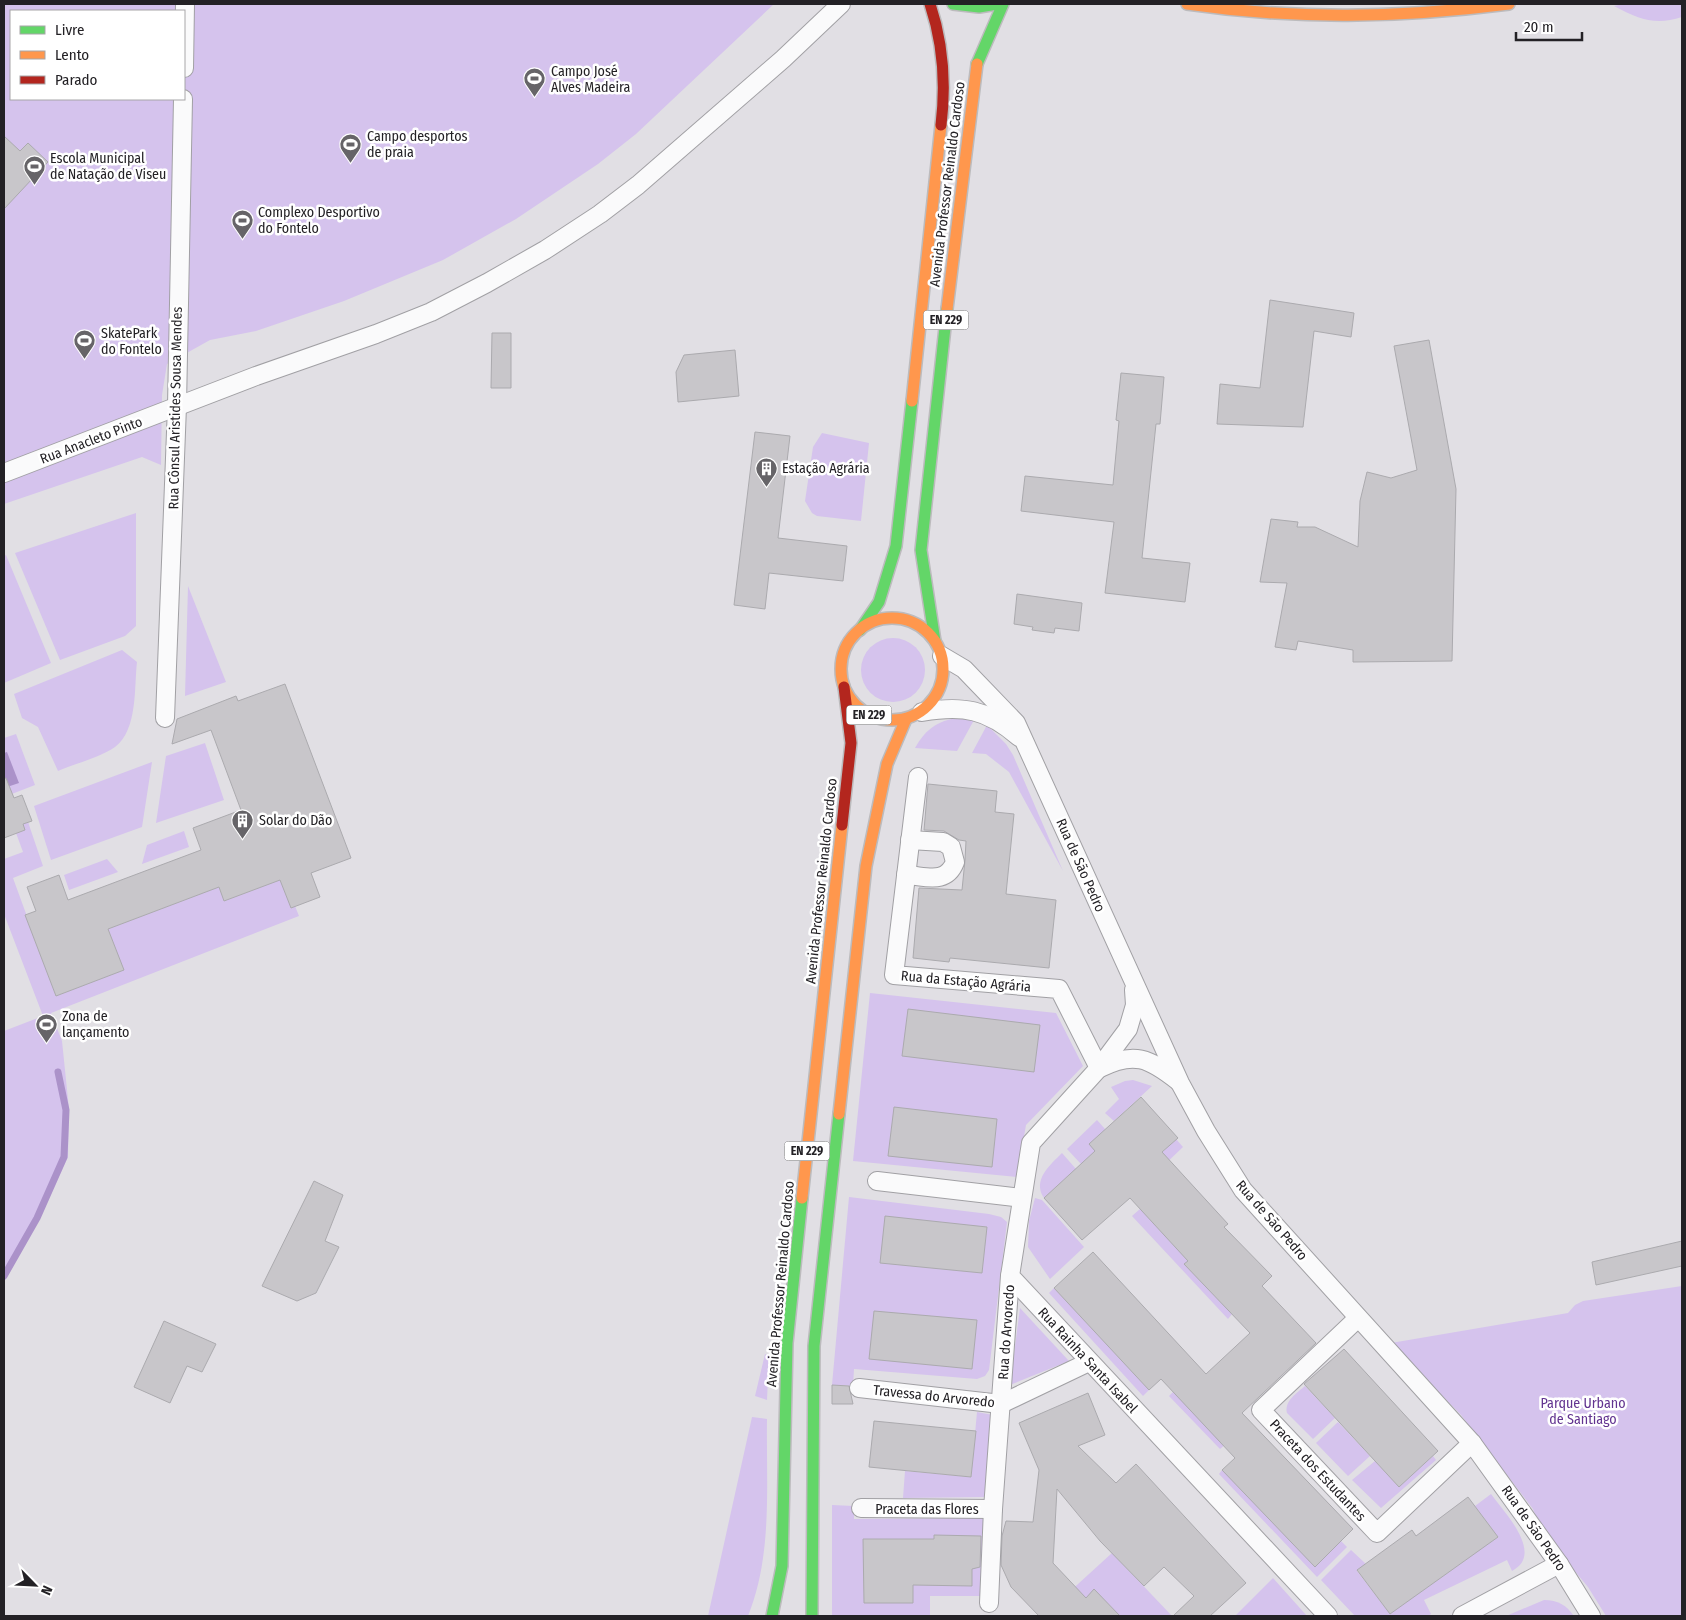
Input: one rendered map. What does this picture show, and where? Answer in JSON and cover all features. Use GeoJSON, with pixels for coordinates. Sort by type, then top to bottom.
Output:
{"type":"FeatureCollection","features":[{"type":"Feature","properties":{"kind":"main road","name":"Avenida Professor Reinaldo Cardoso"},"geometry":{"type":"LineString","coordinates":[[860,630],[879,602],[896,546],[943,110],[944,78],[942,50],[930,4]]}},
{"type":"Feature","properties":{"kind":"main road"},"geometry":{"type":"LineString","coordinates":[[953,4],[979,7],[997,4]]}},
{"type":"Feature","properties":{"kind":"main road","name":"Avenida Professor Reinaldo Cardoso"},"geometry":{"type":"LineString","coordinates":[[938,648],[928,606],[921,550],[922,540],[976,64],[1003,4]]}},
{"type":"Feature","properties":{"kind":"main road"},"geometry":{"type":"LineString","coordinates":[[1187,4],[1293,18],[1340,19],[1445,13],[1509,4]]}},
{"type":"Feature","properties":{"kind":"main road"},"geometry":{"type":"LineString","coordinates":[[860,630],[873,622],[896,618],[920,626],[938,648]]}},
{"type":"Feature","properties":{"kind":"main road","name":"EN 229"},"geometry":{"type":"LineString","coordinates":[[860,630],[845,651],[841,673],[844,687],[853,702],[868,714],[886,720],[914,715]]}},
{"type":"Feature","properties":{"kind":"main road","name":"EN 229"},"geometry":{"type":"LineString","coordinates":[[812,1616],[815,1336],[866,866],[887,764],[914,715],[934,699],[942,684],[944,667],[938,648]]}},
{"type":"Feature","properties":{"kind":"main road","name":"Avenida Professor Reinaldo Cardoso"},"geometry":{"type":"LineString","coordinates":[[772,1616],[782,1566],[787,1344],[851,743],[844,687]]}},
{"type":"Feature","properties":{"kind":"street"},"geometry":{"type":"LineString","coordinates":[[185,36],[186,4]]}},
{"type":"Feature","properties":{"kind":"street","name":"Rua Anacleto Pinto"},"geometry":{"type":"LineString","coordinates":[[4,473],[256,376],[376,334],[431,312],[487,283],[545,250],[600,214],[638,185],[783,59],[841,4]]}},
{"type":"Feature","properties":{"kind":"street","name":"Rua Cônsul Aristides Sousa Mendes"},"geometry":{"type":"LineString","coordinates":[[165,718],[177,406],[183,100]]}},
{"type":"Feature","properties":{"kind":"street","name":"Rua de São Pedro"},"geometry":{"type":"LineString","coordinates":[[938,648],[964,669],[1000,704],[1016,723],[1180,1083],[1206,1131],[1243,1190],[1472,1443],[1559,1564],[1591,1616]]}},
{"type":"Feature","properties":{"kind":"street"},"geometry":{"type":"LineString","coordinates":[[914,715],[943,708],[964,708],[984,714],[1010,729],[1025,742]]}},
{"type":"Feature","properties":{"kind":"street","name":"Rua da Estação Agrária"},"geometry":{"type":"LineString","coordinates":[[918,777],[894,975],[1059,989],[1099,1068]]}},
{"type":"Feature","properties":{"kind":"street"},"geometry":{"type":"LineString","coordinates":[[906,874],[942,877],[949,874],[955,862],[951,847],[944,842],[910,840]]}},
{"type":"Feature","properties":{"kind":"street"},"geometry":{"type":"LineString","coordinates":[[1010,1276],[1031,1143],[1099,1068],[1128,1029],[1135,1005],[1134,984]]}},
{"type":"Feature","properties":{"kind":"street"},"geometry":{"type":"LineString","coordinates":[[1099,1068],[1119,1058],[1136,1059],[1152,1062],[1180,1083]]}},
{"type":"Feature","properties":{"kind":"street"},"geometry":{"type":"LineString","coordinates":[[877,1180],[1022,1198]]}},
{"type":"Feature","properties":{"kind":"street","name":"Rua Rainha Santa Isabel"},"geometry":{"type":"LineString","coordinates":[[1010,1276],[1328,1616]]}},
{"type":"Feature","properties":{"kind":"street","name":"Rua do Arvoredo"},"geometry":{"type":"LineString","coordinates":[[993,1612],[993,1509],[1010,1276]]}},
{"type":"Feature","properties":{"kind":"street","name":"Praceta dos Estudantes"},"geometry":{"type":"LineString","coordinates":[[1358,1318],[1261,1410],[1377,1533],[1472,1443]]}},
{"type":"Feature","properties":{"kind":"street","name":"Travessa do Arvoredo"},"geometry":{"type":"LineString","coordinates":[[860,1388],[1001,1404],[1089,1362]]}},
{"type":"Feature","properties":{"kind":"street","name":"Praceta das Flores"},"geometry":{"type":"LineString","coordinates":[[861,1508],[993,1509]]}},
{"type":"Feature","properties":{"kind":"street"},"geometry":{"type":"LineString","coordinates":[[1462,1616],[1559,1564]]}},
{"type":"Feature","properties":{"kind":"green space","name":"Complexo Desportivo do Fontelo"},"geometry":{"type":"Polygon","coordinates":[[[4,4],[774,4],[636,134],[598,164],[516,219],[443,260],[344,301],[256,331],[210,340],[167,364],[162,395],[161,465],[142,457],[4,504],[4,4]]]}},
{"type":"Feature","properties":{"kind":"green space"},"geometry":{"type":"Polygon","coordinates":[[[1623,4],[1682,4],[1682,17],[1664,21],[1647,20],[1614,6],[1623,4]]]}},
{"type":"Feature","properties":{"kind":"green space"},"geometry":{"type":"Polygon","coordinates":[[[822,433],[869,443],[861,521],[817,516],[812,513],[805,501],[813,447],[822,433]]]}},
{"type":"Feature","properties":{"kind":"green space"},"geometry":{"type":"Polygon","coordinates":[[[136,513],[136,626],[125,636],[60,660],[15,553],[136,513]]]}},
{"type":"Feature","properties":{"kind":"green space"},"geometry":{"type":"Polygon","coordinates":[[[6,555],[51,663],[4,683],[4,556],[6,555]]]}},
{"type":"Feature","properties":{"kind":"green space"},"geometry":{"type":"Polygon","coordinates":[[[188,586],[226,682],[185,696],[188,586]]]}},
{"type":"Feature","properties":{"kind":"green space"},"geometry":{"type":"Polygon","coordinates":[[[887,638],[899,638],[916,647],[923,658],[925,670],[923,682],[916,693],[899,702],[887,702],[875,697],[866,688],[861,676],[861,664],[866,652],[875,643],[887,638]]]}},
{"type":"Feature","properties":{"kind":"green space"},"geometry":{"type":"Polygon","coordinates":[[[122,650],[137,662],[134,708],[128,730],[115,747],[109,751],[58,771],[38,727],[22,718],[14,694],[122,650]]]}},
{"type":"Feature","properties":{"kind":"green space"},"geometry":{"type":"Polygon","coordinates":[[[964,717],[974,720],[957,751],[915,748],[929,730],[941,722],[964,717]]]}},
{"type":"Feature","properties":{"kind":"green space"},"geometry":{"type":"Polygon","coordinates":[[[987,725],[1006,744],[1013,755],[1063,871],[1009,772],[986,754],[972,753],[987,725]]]}},
{"type":"Feature","properties":{"kind":"green space"},"geometry":{"type":"Polygon","coordinates":[[[16,734],[35,785],[4,797],[4,738],[16,734]]]}},
{"type":"Feature","properties":{"kind":"green space"},"geometry":{"type":"Polygon","coordinates":[[[205,743],[224,800],[156,823],[166,756],[205,743]]]}},
{"type":"Feature","properties":{"kind":"green space"},"geometry":{"type":"Polygon","coordinates":[[[152,762],[142,827],[51,860],[34,806],[152,762]]]}},
{"type":"Feature","properties":{"kind":"green space"},"geometry":{"type":"Polygon","coordinates":[[[28,822],[43,866],[13,878],[56,996],[123,970],[108,929],[219,887],[224,901],[290,876],[291,908],[295,906],[299,916],[51,1013],[62,1041],[69,1109],[68,1157],[40,1218],[4,1282],[4,1031],[43,1016],[4,914],[4,859],[23,852],[16,833],[23,824],[28,822]]]}},
{"type":"Feature","properties":{"kind":"green space"},"geometry":{"type":"Polygon","coordinates":[[[184,831],[189,847],[142,864],[147,845],[184,831]]]}},
{"type":"Feature","properties":{"kind":"green space"},"geometry":{"type":"Polygon","coordinates":[[[107,859],[118,872],[69,890],[64,875],[107,859]]]}},
{"type":"Feature","properties":{"kind":"green space"},"geometry":{"type":"Polygon","coordinates":[[[870,993],[1056,1013],[1083,1066],[1026,1125],[1017,1177],[853,1161],[870,993]]]}},
{"type":"Feature","properties":{"kind":"green space"},"geometry":{"type":"Polygon","coordinates":[[[1133,1080],[1152,1086],[1114,1121],[1105,1113],[1119,1099],[1111,1087],[1133,1080]]]}},
{"type":"Feature","properties":{"kind":"green space"},"geometry":{"type":"Polygon","coordinates":[[[1097,1120],[1105,1129],[1095,1151],[1081,1164],[1067,1149],[1097,1120]]]}},
{"type":"Feature","properties":{"kind":"green space"},"geometry":{"type":"Polygon","coordinates":[[[1176,1139],[1183,1147],[1160,1169],[1153,1161],[1176,1139]]]}},
{"type":"Feature","properties":{"kind":"green space"},"geometry":{"type":"Polygon","coordinates":[[[1062,1153],[1076,1169],[1044,1198],[1040,1185],[1041,1179],[1062,1153]]]}},
{"type":"Feature","properties":{"kind":"green space"},"geometry":{"type":"Polygon","coordinates":[[[849,1197],[989,1214],[1001,1217],[1007,1222],[989,1370],[985,1376],[977,1379],[854,1369],[853,1386],[832,1385],[849,1197]]]}},
{"type":"Feature","properties":{"kind":"green space"},"geometry":{"type":"Polygon","coordinates":[[[1035,1198],[1042,1200],[1084,1247],[1050,1279],[1028,1247],[1029,1221],[1035,1198]]]}},
{"type":"Feature","properties":{"kind":"green space"},"geometry":{"type":"Polygon","coordinates":[[[1140,1209],[1188,1261],[1185,1265],[1232,1314],[1228,1319],[1132,1216],[1140,1209]]]}},
{"type":"Feature","properties":{"kind":"green space","name":"Parque Urbano de Santiago"},"geometry":{"type":"Polygon","coordinates":[[[1682,1286],[1682,1616],[1606,1616],[1588,1587],[1542,1532],[1533,1509],[1461,1415],[1391,1343],[1568,1313],[1575,1305],[1583,1301],[1682,1286]]]}},
{"type":"Feature","properties":{"kind":"green space"},"geometry":{"type":"Polygon","coordinates":[[[1054,1288],[1149,1390],[1143,1396],[1049,1293],[1054,1288]]]}},
{"type":"Feature","properties":{"kind":"green space"},"geometry":{"type":"Polygon","coordinates":[[[1020,1308],[1069,1361],[1010,1385],[1020,1308]]]}},
{"type":"Feature","properties":{"kind":"green space"},"geometry":{"type":"Polygon","coordinates":[[[765,1354],[769,1356],[767,1400],[755,1396],[765,1354]]]}},
{"type":"Feature","properties":{"kind":"green space"},"geometry":{"type":"Polygon","coordinates":[[[1305,1386],[1335,1418],[1313,1439],[1287,1413],[1289,1401],[1305,1386]]]}},
{"type":"Feature","properties":{"kind":"green space"},"geometry":{"type":"Polygon","coordinates":[[[1175,1390],[1227,1443],[1220,1449],[1169,1396],[1175,1390]]]}},
{"type":"Feature","properties":{"kind":"green space"},"geometry":{"type":"Polygon","coordinates":[[[977,1412],[993,1415],[985,1497],[903,1498],[905,1471],[971,1477],[977,1412]]]}},
{"type":"Feature","properties":{"kind":"green space"},"geometry":{"type":"Polygon","coordinates":[[[752,1417],[767,1419],[765,1544],[756,1592],[748,1616],[708,1616],[752,1417]]]}},
{"type":"Feature","properties":{"kind":"green space"},"geometry":{"type":"Polygon","coordinates":[[[1338,1422],[1370,1456],[1348,1476],[1316,1443],[1338,1422]]]}},
{"type":"Feature","properties":{"kind":"green space"},"geometry":{"type":"Polygon","coordinates":[[[1433,1456],[1436,1460],[1381,1508],[1352,1480],[1375,1461],[1399,1487],[1433,1456]]]}},
{"type":"Feature","properties":{"kind":"green space"},"geometry":{"type":"Polygon","coordinates":[[[1222,1470],[1341,1541],[1347,1547],[1317,1577],[1219,1474],[1222,1470]]]}},
{"type":"Feature","properties":{"kind":"green space"},"geometry":{"type":"Polygon","coordinates":[[[1491,1494],[1519,1533],[1524,1554],[1521,1564],[1512,1571],[1507,1560],[1424,1600],[1431,1614],[1428,1616],[1355,1616],[1321,1580],[1351,1550],[1366,1564],[1357,1571],[1390,1614],[1498,1537],[1475,1506],[1491,1494]]]}},
{"type":"Feature","properties":{"kind":"green space"},"geometry":{"type":"Polygon","coordinates":[[[832,1505],[854,1506],[854,1519],[988,1518],[985,1596],[930,1596],[930,1616],[832,1616],[832,1505]]]}},
{"type":"Feature","properties":{"kind":"green space"},"geometry":{"type":"Polygon","coordinates":[[[1112,1553],[1172,1616],[1043,1616],[1112,1553]]]}},
{"type":"Feature","properties":{"kind":"green space"},"geometry":{"type":"Polygon","coordinates":[[[1273,1578],[1307,1616],[1235,1616],[1273,1578]]]}},
{"type":"Feature","properties":{"kind":"green space"},"geometry":{"type":"Polygon","coordinates":[[[1544,1600],[1561,1604],[1574,1616],[1506,1616],[1544,1600]]]}},
{"type":"Feature","properties":{"kind":"shaded area"},"geometry":{"type":"Polygon","coordinates":[[[7,752],[19,783],[4,788],[4,753],[7,752]]]}},
{"type":"Feature","properties":{"kind":"building"},"geometry":{"type":"Polygon","coordinates":[[[4,136],[20,151],[28,143],[48,162],[4,209],[4,136]]]}},
{"type":"Feature","properties":{"kind":"building"},"geometry":{"type":"Polygon","coordinates":[[[1270,300],[1354,313],[1351,337],[1314,331],[1303,427],[1217,424],[1220,384],[1260,388],[1270,300]]]}},
{"type":"Feature","properties":{"kind":"building"},"geometry":{"type":"Polygon","coordinates":[[[492,333],[511,333],[511,388],[491,388],[492,333]]]}},
{"type":"Feature","properties":{"kind":"building"},"geometry":{"type":"Polygon","coordinates":[[[1429,340],[1456,489],[1452,661],[1353,662],[1353,650],[1298,641],[1296,650],[1275,647],[1287,583],[1260,582],[1271,519],[1298,522],[1297,527],[1315,527],[1358,547],[1360,501],[1367,472],[1391,478],[1417,470],[1394,346],[1429,340]]]}},
{"type":"Feature","properties":{"kind":"building"},"geometry":{"type":"Polygon","coordinates":[[[735,350],[739,396],[678,402],[676,372],[684,355],[735,350]]]}},
{"type":"Feature","properties":{"kind":"building"},"geometry":{"type":"Polygon","coordinates":[[[1121,373],[1164,377],[1160,424],[1156,424],[1142,558],[1190,563],[1185,602],[1105,593],[1114,522],[1021,511],[1025,476],[1113,485],[1119,421],[1116,420],[1121,373]]]}},
{"type":"Feature","properties":{"kind":"building","name":"Estação Agrária"},"geometry":{"type":"Polygon","coordinates":[[[755,432],[790,436],[778,538],[847,546],[843,581],[769,573],[765,609],[734,605],[755,432]]]}},
{"type":"Feature","properties":{"kind":"building"},"geometry":{"type":"Polygon","coordinates":[[[1017,594],[1082,603],[1079,631],[1055,628],[1054,633],[1032,630],[1033,627],[1014,624],[1017,594]]]}},
{"type":"Feature","properties":{"kind":"building","name":"Solar do Dão"},"geometry":{"type":"Polygon","coordinates":[[[285,684],[351,858],[311,873],[320,897],[291,908],[280,880],[224,901],[219,887],[108,929],[124,970],[56,996],[25,915],[36,911],[27,887],[59,875],[68,900],[201,850],[193,828],[241,810],[211,730],[172,744],[177,719],[236,696],[238,701],[285,684]]]}},
{"type":"Feature","properties":{"kind":"building"},"geometry":{"type":"Polygon","coordinates":[[[4,778],[6,778],[14,798],[22,795],[32,821],[23,824],[25,830],[4,838],[4,778]]]}},
{"type":"Feature","properties":{"kind":"building"},"geometry":{"type":"Polygon","coordinates":[[[928,784],[997,791],[995,812],[1014,814],[1006,894],[1056,900],[1049,968],[950,958],[949,962],[913,958],[919,888],[962,890],[965,860],[966,841],[959,840],[944,831],[924,830],[928,784]]]}},
{"type":"Feature","properties":{"kind":"building"},"geometry":{"type":"Polygon","coordinates":[[[908,1009],[1040,1025],[1034,1072],[902,1056],[908,1009]]]}},
{"type":"Feature","properties":{"kind":"building"},"geometry":{"type":"Polygon","coordinates":[[[1141,1097],[1178,1138],[1162,1152],[1228,1224],[1224,1227],[1272,1276],[1262,1286],[1316,1343],[1242,1413],[1353,1529],[1315,1567],[1222,1470],[1235,1458],[1161,1379],[1149,1390],[1054,1288],[1093,1252],[1206,1374],[1250,1333],[1184,1264],[1188,1261],[1130,1198],[1082,1240],[1044,1198],[1095,1151],[1089,1144],[1141,1097]]]}},
{"type":"Feature","properties":{"kind":"building"},"geometry":{"type":"Polygon","coordinates":[[[894,1107],[997,1119],[992,1167],[888,1156],[894,1107]]]}},
{"type":"Feature","properties":{"kind":"building"},"geometry":{"type":"Polygon","coordinates":[[[314,1181],[343,1195],[325,1241],[339,1247],[316,1293],[297,1301],[262,1286],[314,1181]]]}},
{"type":"Feature","properties":{"kind":"building"},"geometry":{"type":"Polygon","coordinates":[[[885,1216],[987,1227],[982,1273],[880,1263],[885,1216]]]}},
{"type":"Feature","properties":{"kind":"building"},"geometry":{"type":"Polygon","coordinates":[[[1682,1241],[1682,1266],[1596,1285],[1592,1262],[1682,1241]]]}},
{"type":"Feature","properties":{"kind":"building"},"geometry":{"type":"Polygon","coordinates":[[[874,1311],[977,1320],[972,1369],[869,1359],[874,1311]]]}},
{"type":"Feature","properties":{"kind":"building"},"geometry":{"type":"Polygon","coordinates":[[[164,1321],[216,1344],[202,1372],[187,1366],[170,1403],[134,1387],[164,1321]]]}},
{"type":"Feature","properties":{"kind":"building"},"geometry":{"type":"Polygon","coordinates":[[[1344,1349],[1438,1451],[1399,1487],[1304,1384],[1344,1349]]]}},
{"type":"Feature","properties":{"kind":"building"},"geometry":{"type":"Polygon","coordinates":[[[832,1385],[849,1386],[853,1404],[832,1404],[832,1385]]]}},
{"type":"Feature","properties":{"kind":"building"},"geometry":{"type":"Polygon","coordinates":[[[1088,1393],[1105,1435],[1078,1446],[1116,1483],[1136,1464],[1246,1583],[1210,1616],[1173,1616],[1194,1596],[1164,1567],[1144,1586],[1100,1541],[1057,1489],[1053,1563],[1086,1598],[1094,1589],[1120,1616],[1039,1616],[1011,1587],[1001,1565],[1002,1536],[1006,1521],[1033,1522],[1039,1470],[1019,1423],[1088,1393]]]}},
{"type":"Feature","properties":{"kind":"building"},"geometry":{"type":"Polygon","coordinates":[[[874,1421],[976,1431],[971,1477],[869,1467],[874,1421]]]}},
{"type":"Feature","properties":{"kind":"building"},"geometry":{"type":"Polygon","coordinates":[[[1468,1497],[1498,1537],[1390,1614],[1357,1570],[1412,1530],[1416,1536],[1468,1497]]]}},
{"type":"Feature","properties":{"kind":"building"},"geometry":{"type":"Polygon","coordinates":[[[934,1535],[981,1536],[980,1567],[972,1569],[972,1586],[913,1585],[913,1603],[864,1603],[863,1539],[934,1539],[934,1535]]]}},
{"type":"Feature","properties":{"kind":"waterway"},"geometry":{"type":"LineString","coordinates":[[4,1276],[37,1218],[64,1157],[66,1110],[58,1072]]}},
{"type":"Feature","properties":{"kind":"traffic: fast"},"geometry":{"type":"LineString","coordinates":[[953,4],[979,7],[997,4]]}},
{"type":"Feature","properties":{"kind":"traffic: fast"},"geometry":{"type":"LineString","coordinates":[[977,64],[1003,4]]}},
{"type":"Feature","properties":{"kind":"traffic: fast"},"geometry":{"type":"LineString","coordinates":[[935,641],[921,550],[947,309]]}},
{"type":"Feature","properties":{"kind":"traffic: fast"},"geometry":{"type":"LineString","coordinates":[[860,630],[879,602],[896,546],[912,401]]}},
{"type":"Feature","properties":{"kind":"traffic: fast"},"geometry":{"type":"LineString","coordinates":[[812,1616],[814,1346],[839,1114]]}},
{"type":"Feature","properties":{"kind":"traffic: fast"},"geometry":{"type":"LineString","coordinates":[[772,1616],[782,1566],[787,1343],[802,1198]]}},
{"type":"Feature","properties":{"kind":"traffic: slow"},"geometry":{"type":"LineString","coordinates":[[1187,4],[1268,13],[1308,15],[1428,12],[1509,4]]}},
{"type":"Feature","properties":{"kind":"traffic: slow"},"geometry":{"type":"LineString","coordinates":[[947,309],[977,64]]}},
{"type":"Feature","properties":{"kind":"traffic: slow"},"geometry":{"type":"LineString","coordinates":[[912,401],[941,125]]}},
{"type":"Feature","properties":{"kind":"traffic: slow"},"geometry":{"type":"LineString","coordinates":[[892,618],[912,622],[928,633],[939,649],[943,669],[939,689],[928,705],[912,716],[892,720],[872,716],[856,705],[845,689],[841,669],[845,649],[856,633],[872,622],[892,618]]}},
{"type":"Feature","properties":{"kind":"traffic: slow"},"geometry":{"type":"LineString","coordinates":[[839,1114],[866,866],[887,764],[906,719]]}},
{"type":"Feature","properties":{"kind":"traffic: slow"},"geometry":{"type":"LineString","coordinates":[[802,1198],[842,825]]}},
{"type":"Feature","properties":{"kind":"traffic: jam"},"geometry":{"type":"LineString","coordinates":[[930,4],[941,49],[943,79],[941,125]]}},
{"type":"Feature","properties":{"kind":"traffic: jam"},"geometry":{"type":"LineString","coordinates":[[842,825],[851,743],[844,687]]}},
{"type":"Feature","properties":{"kind":"place","name":"Campo José Alves Madeira"},"geometry":{"type":"Point","coordinates":[535,98]}},
{"type":"Feature","properties":{"kind":"place","name":"Campo desportos de praia"},"geometry":{"type":"Point","coordinates":[351,163]}},
{"type":"Feature","properties":{"kind":"place","name":"Escola Municipal de Natação de Viseu"},"geometry":{"type":"Point","coordinates":[34,185]}},
{"type":"Feature","properties":{"kind":"place","name":"Complexo Desportivo do Fontelo"},"geometry":{"type":"Point","coordinates":[242,239]}},
{"type":"Feature","properties":{"kind":"place","name":"SkatePark do Fontelo"},"geometry":{"type":"Point","coordinates":[85,360]}},
{"type":"Feature","properties":{"kind":"place","name":"Estação Agrária"},"geometry":{"type":"Point","coordinates":[766,487]}},
{"type":"Feature","properties":{"kind":"place","name":"Solar do Dão"},"geometry":{"type":"Point","coordinates":[243,839]}},
{"type":"Feature","properties":{"kind":"place","name":"Zona de lançamento"},"geometry":{"type":"Point","coordinates":[46,1043]}}]}
